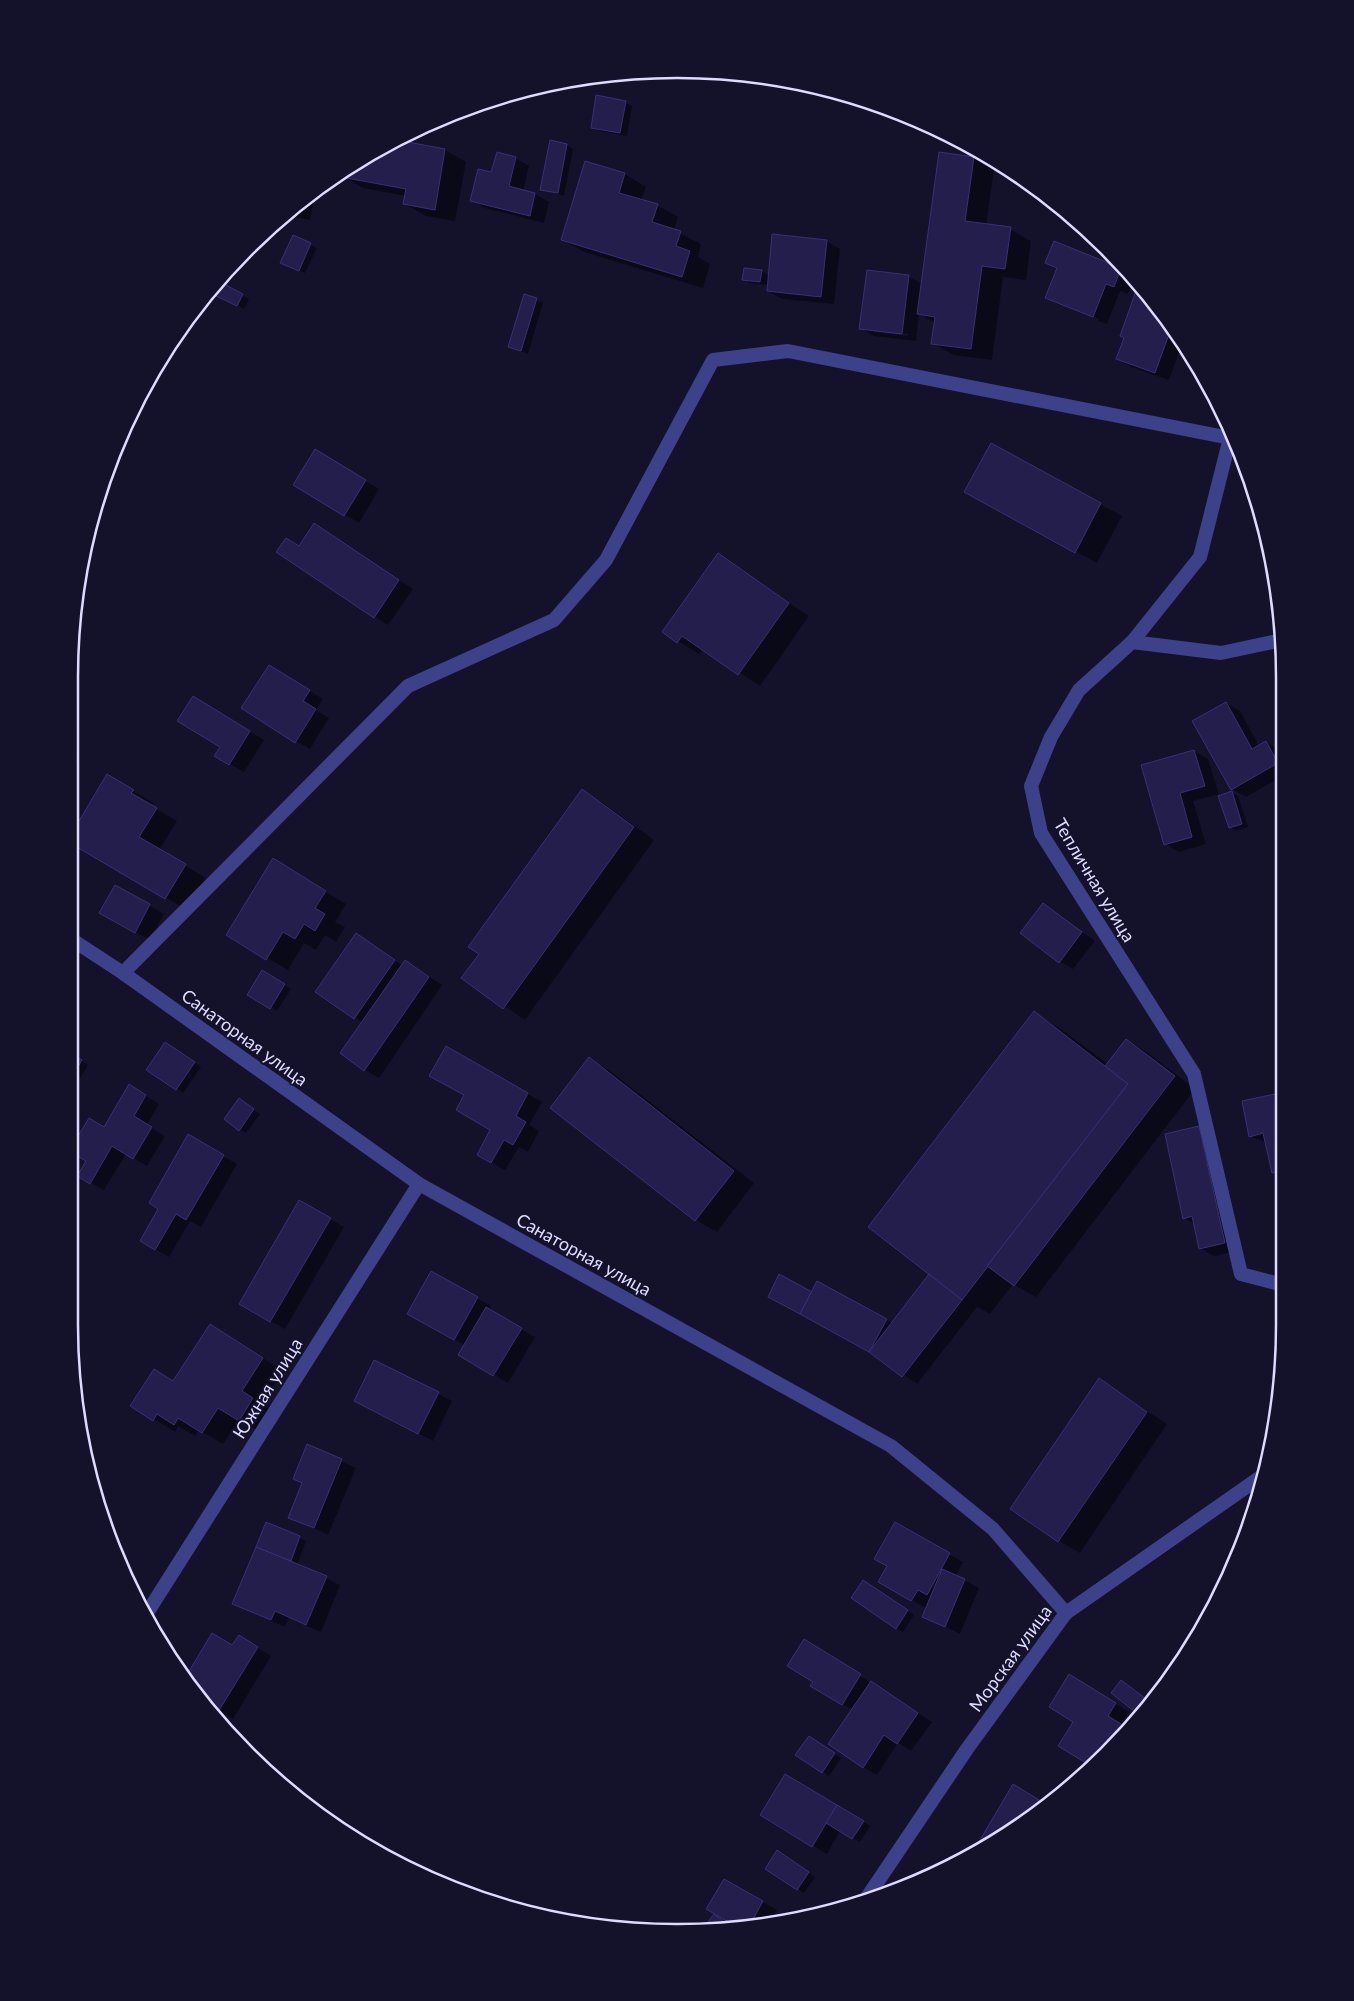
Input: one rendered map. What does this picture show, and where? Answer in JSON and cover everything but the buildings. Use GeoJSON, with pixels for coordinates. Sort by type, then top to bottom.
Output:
{"type":"FeatureCollection","features":[{"type":"Feature","properties":{"kind":"street"},"geometry":{"type":"LineString","coordinates":[[123,973],[408,686],[554,620],[606,560],[714,360],[788,351],[1225,435]]}},
{"type":"Feature","properties":{"kind":"street","name":"Тепличная улица"},"geometry":{"type":"LineString","coordinates":[[1230,445],[1200,557],[1132,642],[1079,690],[1051,737],[1031,786],[1041,833],[1194,1074],[1241,1274],[1276,1283]]}},
{"type":"Feature","properties":{"kind":"street"},"geometry":{"type":"LineString","coordinates":[[1132,642],[1221,653],[1275,641]]}},
{"type":"Feature","properties":{"kind":"street","name":"Санаторная улица"},"geometry":{"type":"LineString","coordinates":[[78,944],[123,973],[419,1184],[891,1446],[993,1529],[1066,1612]]}},
{"type":"Feature","properties":{"kind":"street","name":"Южная улица"},"geometry":{"type":"LineString","coordinates":[[150,1609],[419,1184]]}},
{"type":"Feature","properties":{"kind":"street","name":"Морская улица"},"geometry":{"type":"LineString","coordinates":[[871,1892],[967,1749],[1066,1612],[1256,1480]]}}]}
